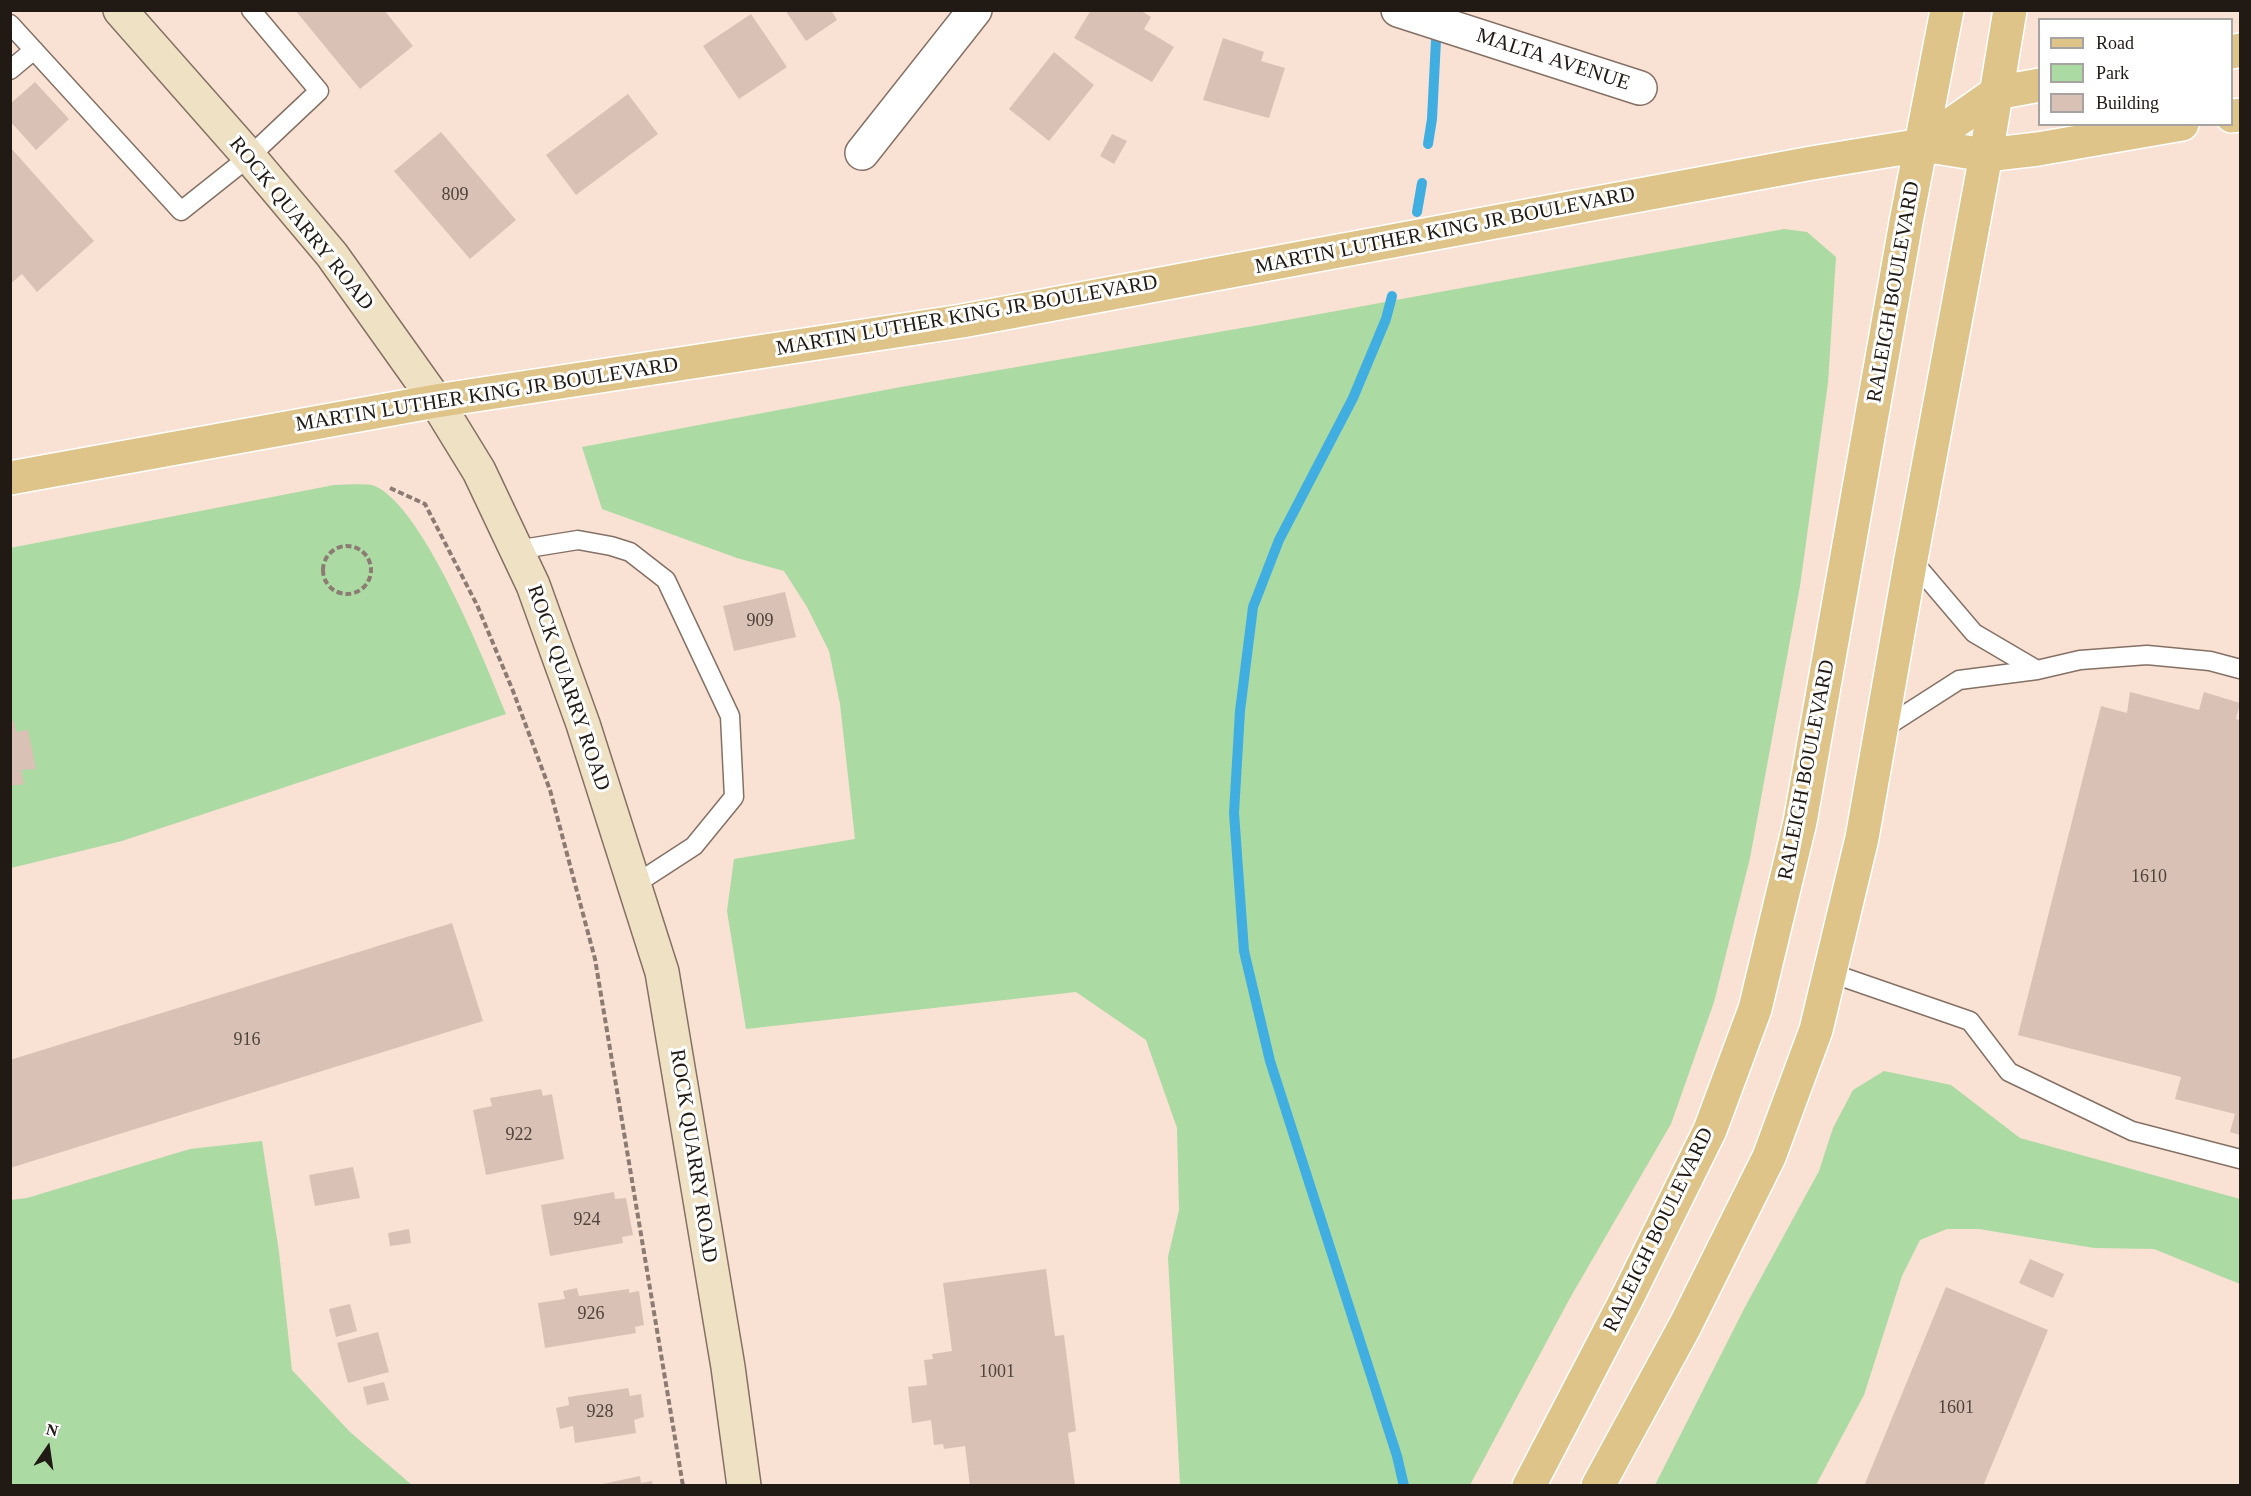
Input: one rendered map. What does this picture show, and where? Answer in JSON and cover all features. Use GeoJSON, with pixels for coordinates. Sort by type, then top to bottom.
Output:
{"type":"FeatureCollection","features":[{"type":"Feature","properties":{"kind":"main road","name":"ROCK QUARRY ROAD"},"geometry":{"type":"LineString","coordinates":[[120,10],[332,255],[436,401],[479,471],[533,585],[583,724],[662,972],[728,1366],[744,1485]]}},
{"type":"Feature","properties":{"kind":"main road","name":"RALEIGH BOULEVARD"},"geometry":{"type":"LineString","coordinates":[[1528,1485],[1628,1296],[1710,1130],[1755,1009],[1800,822],[1906,222],[1947,10]]}},
{"type":"Feature","properties":{"kind":"main road"},"geometry":{"type":"LineString","coordinates":[[1598,1485],[1685,1326],[1769,1157],[1816,1030],[1862,838],[1986,155],[2010,10]]}},
{"type":"Feature","properties":{"kind":"main road","name":"MARTIN LUTHER KING JR BOULEVARD"},"geometry":{"type":"LineString","coordinates":[[1922,145],[1996,93],[2038,85]]}},
{"type":"Feature","properties":{"kind":"main road","name":"MARTIN LUTHER KING JR BOULEVARD"},"geometry":{"type":"LineString","coordinates":[[10,478],[436,401],[962,321],[1800,165],[1922,145],[1986,155],[2038,149],[2170,126]]}},
{"type":"Feature","properties":{"kind":"street"},"geometry":{"type":"LineString","coordinates":[[862,153],[975,10]]}},
{"type":"Feature","properties":{"kind":"street","name":"MALTA AVENUE"},"geometry":{"type":"LineString","coordinates":[[1398,10],[1640,88]]}},
{"type":"Feature","properties":{"kind":"lane"},"geometry":{"type":"LineString","coordinates":[[10,24],[181,212],[249,157],[319,91],[251,10]]}},
{"type":"Feature","properties":{"kind":"lane"},"geometry":{"type":"LineString","coordinates":[[10,70],[34,50]]}},
{"type":"Feature","properties":{"kind":"lane"},"geometry":{"type":"LineString","coordinates":[[516,550],[578,540],[630,552],[666,580],[730,716],[734,797],[694,846],[634,885]]}},
{"type":"Feature","properties":{"kind":"lane"},"geometry":{"type":"LineString","coordinates":[[1911,559],[1974,633],[2037,670]]}},
{"type":"Feature","properties":{"kind":"lane"},"geometry":{"type":"LineString","coordinates":[[1881,730],[1959,680],[2037,670],[2080,660],[2147,655],[2210,661],[2241,669]]}},
{"type":"Feature","properties":{"kind":"lane"},"geometry":{"type":"LineString","coordinates":[[1831,974],[1970,1021],[2009,1072],[2132,1131],[2241,1159]]}},
{"type":"Feature","properties":{"kind":"path"},"geometry":{"type":"LineString","coordinates":[[390,488],[425,504],[477,605],[513,691],[550,790],[595,959],[683,1485]]}},
{"type":"Feature","properties":{"kind":"path"},"geometry":{"type":"LineString","coordinates":[[349,546],[358,550],[366,555],[370,564],[371,573],[368,582],[354,593],[345,594],[336,591],[328,586],[324,577],[323,568],[326,559],[340,547],[349,546]]}},
{"type":"Feature","properties":{"kind":"green space"},"geometry":{"type":"Polygon","coordinates":[[[1784,229],[1807,232],[1836,257],[1828,383],[1800,586],[1750,858],[1714,1002],[1671,1124],[1570,1298],[1470,1485],[1180,1485],[1168,1257],[1179,1210],[1177,1128],[1146,1040],[1076,992],[746,1029],[727,911],[734,859],[855,839],[840,704],[829,651],[807,607],[784,571],[737,558],[602,509],[582,447],[901,387],[1265,324],[1784,229]]]}},
{"type":"Feature","properties":{"kind":"green space"},"geometry":{"type":"Polygon","coordinates":[[[334,485],[375,486],[394,500],[413,524],[451,589],[506,714],[122,841],[11,868],[10,548],[334,485]]]}},
{"type":"Feature","properties":{"kind":"green space"},"geometry":{"type":"Polygon","coordinates":[[[1884,1071],[1951,1085],[2020,1138],[2240,1199],[2240,1284],[2154,1249],[2094,1248],[1979,1229],[1947,1229],[1920,1240],[1902,1276],[1864,1395],[1816,1485],[1655,1485],[1745,1307],[1819,1171],[1833,1128],[1853,1090],[1884,1071]]]}},
{"type":"Feature","properties":{"kind":"green space"},"geometry":{"type":"Polygon","coordinates":[[[262,1141],[279,1252],[292,1370],[350,1432],[412,1485],[11,1485],[11,1200],[27,1198],[190,1149],[262,1141]]]}},
{"type":"Feature","properties":{"kind":"building"},"geometry":{"type":"Polygon","coordinates":[[[295,10],[384,10],[413,46],[360,89],[295,10]]]}},
{"type":"Feature","properties":{"kind":"building"},"geometry":{"type":"Polygon","coordinates":[[[785,10],[831,10],[837,20],[806,41],[785,10]]]}},
{"type":"Feature","properties":{"kind":"building"},"geometry":{"type":"Polygon","coordinates":[[[1091,10],[1140,10],[1151,17],[1144,29],[1174,47],[1152,82],[1074,38],[1091,10]]]}},
{"type":"Feature","properties":{"kind":"building"},"geometry":{"type":"Polygon","coordinates":[[[751,14],[787,67],[739,99],[703,46],[751,14]]]}},
{"type":"Feature","properties":{"kind":"building"},"geometry":{"type":"Polygon","coordinates":[[[1223,38],[1264,52],[1261,61],[1285,68],[1269,118],[1203,100],[1223,38]]]}},
{"type":"Feature","properties":{"kind":"building"},"geometry":{"type":"Polygon","coordinates":[[[1054,52],[1094,85],[1049,141],[1009,109],[1054,52]]]}},
{"type":"Feature","properties":{"kind":"building"},"geometry":{"type":"Polygon","coordinates":[[[35,82],[69,119],[36,150],[10,121],[10,104],[35,82]]]}},
{"type":"Feature","properties":{"kind":"building"},"geometry":{"type":"Polygon","coordinates":[[[628,94],[658,134],[576,195],[546,155],[628,94]]]}},
{"type":"Feature","properties":{"kind":"building"},"geometry":{"type":"Polygon","coordinates":[[[441,132],[516,220],[470,259],[394,171],[441,132]]]}},
{"type":"Feature","properties":{"kind":"building"},"geometry":{"type":"Polygon","coordinates":[[[1112,134],[1127,141],[1114,164],[1100,156],[1112,134]]]}},
{"type":"Feature","properties":{"kind":"building"},"geometry":{"type":"Polygon","coordinates":[[[10,147],[94,241],[37,292],[22,274],[10,284],[10,147]]]}},
{"type":"Feature","properties":{"kind":"building"},"geometry":{"type":"Polygon","coordinates":[[[785,592],[796,637],[734,651],[723,606],[785,592]]]}},
{"type":"Feature","properties":{"kind":"building"},"geometry":{"type":"Polygon","coordinates":[[[2130,692],[2199,710],[2204,692],[2240,703],[2236,719],[2240,720],[2240,1135],[2230,1132],[2235,1114],[2175,1099],[2181,1077],[2018,1035],[2101,706],[2127,713],[2130,692]]]}},
{"type":"Feature","properties":{"kind":"building"},"geometry":{"type":"Polygon","coordinates":[[[14,721],[16,732],[28,730],[36,769],[21,770],[24,784],[10,786],[10,722],[14,721]]]}},
{"type":"Feature","properties":{"kind":"building"},"geometry":{"type":"Polygon","coordinates":[[[452,923],[483,1021],[10,1168],[10,1060],[452,923]]]}},
{"type":"Feature","properties":{"kind":"building"},"geometry":{"type":"Polygon","coordinates":[[[541,1089],[543,1096],[552,1094],[564,1159],[486,1175],[473,1110],[492,1106],[490,1098],[541,1089]]]}},
{"type":"Feature","properties":{"kind":"building"},"geometry":{"type":"Polygon","coordinates":[[[353,1167],[360,1198],[315,1206],[309,1175],[353,1167]]]}},
{"type":"Feature","properties":{"kind":"building"},"geometry":{"type":"Polygon","coordinates":[[[614,1192],[615,1199],[626,1198],[633,1235],[622,1237],[623,1243],[550,1256],[541,1205],[614,1192]]]}},
{"type":"Feature","properties":{"kind":"building"},"geometry":{"type":"Polygon","coordinates":[[[409,1229],[411,1243],[390,1246],[388,1233],[409,1229]]]}},
{"type":"Feature","properties":{"kind":"building"},"geometry":{"type":"Polygon","coordinates":[[[2030,1259],[2064,1274],[2053,1298],[2019,1283],[2030,1259]]]}},
{"type":"Feature","properties":{"kind":"building"},"geometry":{"type":"Polygon","coordinates":[[[1046,1269],[1055,1336],[1064,1335],[1076,1431],[1068,1433],[1075,1486],[970,1486],[965,1446],[944,1449],[943,1444],[934,1445],[931,1420],[912,1423],[908,1387],[927,1385],[924,1360],[933,1359],[932,1354],[952,1351],[943,1283],[1046,1269]]]}},
{"type":"Feature","properties":{"kind":"building"},"geometry":{"type":"Polygon","coordinates":[[[1946,1287],[2048,1330],[1983,1486],[1864,1486],[1946,1287]]]}},
{"type":"Feature","properties":{"kind":"building"},"geometry":{"type":"Polygon","coordinates":[[[577,1288],[579,1296],[629,1289],[629,1293],[639,1291],[644,1325],[635,1327],[636,1333],[545,1348],[538,1303],[565,1299],[563,1291],[577,1288]]]}},
{"type":"Feature","properties":{"kind":"building"},"geometry":{"type":"Polygon","coordinates":[[[350,1304],[357,1331],[336,1337],[329,1309],[350,1304]]]}},
{"type":"Feature","properties":{"kind":"building"},"geometry":{"type":"Polygon","coordinates":[[[378,1332],[389,1372],[348,1383],[337,1343],[378,1332]]]}},
{"type":"Feature","properties":{"kind":"building"},"geometry":{"type":"Polygon","coordinates":[[[384,1382],[389,1400],[367,1405],[363,1387],[384,1382]]]}},
{"type":"Feature","properties":{"kind":"building"},"geometry":{"type":"Polygon","coordinates":[[[628,1388],[630,1396],[641,1394],[644,1417],[634,1420],[636,1433],[575,1443],[573,1426],[560,1429],[556,1408],[569,1405],[568,1397],[628,1388]]]}},
{"type":"Feature","properties":{"kind":"building"},"geometry":{"type":"Polygon","coordinates":[[[640,1476],[641,1483],[652,1481],[653,1486],[593,1486],[640,1476]]]}},
{"type":"Feature","properties":{"kind":"waterway"},"geometry":{"type":"LineString","coordinates":[[1428,144],[1432,119],[1436,40]]}},
{"type":"Feature","properties":{"kind":"waterway"},"geometry":{"type":"LineString","coordinates":[[1417,212],[1422,183]]}},
{"type":"Feature","properties":{"kind":"waterway"},"geometry":{"type":"LineString","coordinates":[[1392,296],[1386,319],[1353,398],[1279,540],[1253,607],[1240,711],[1234,813],[1244,951],[1270,1061],[1397,1456],[1404,1486]]}}]}
